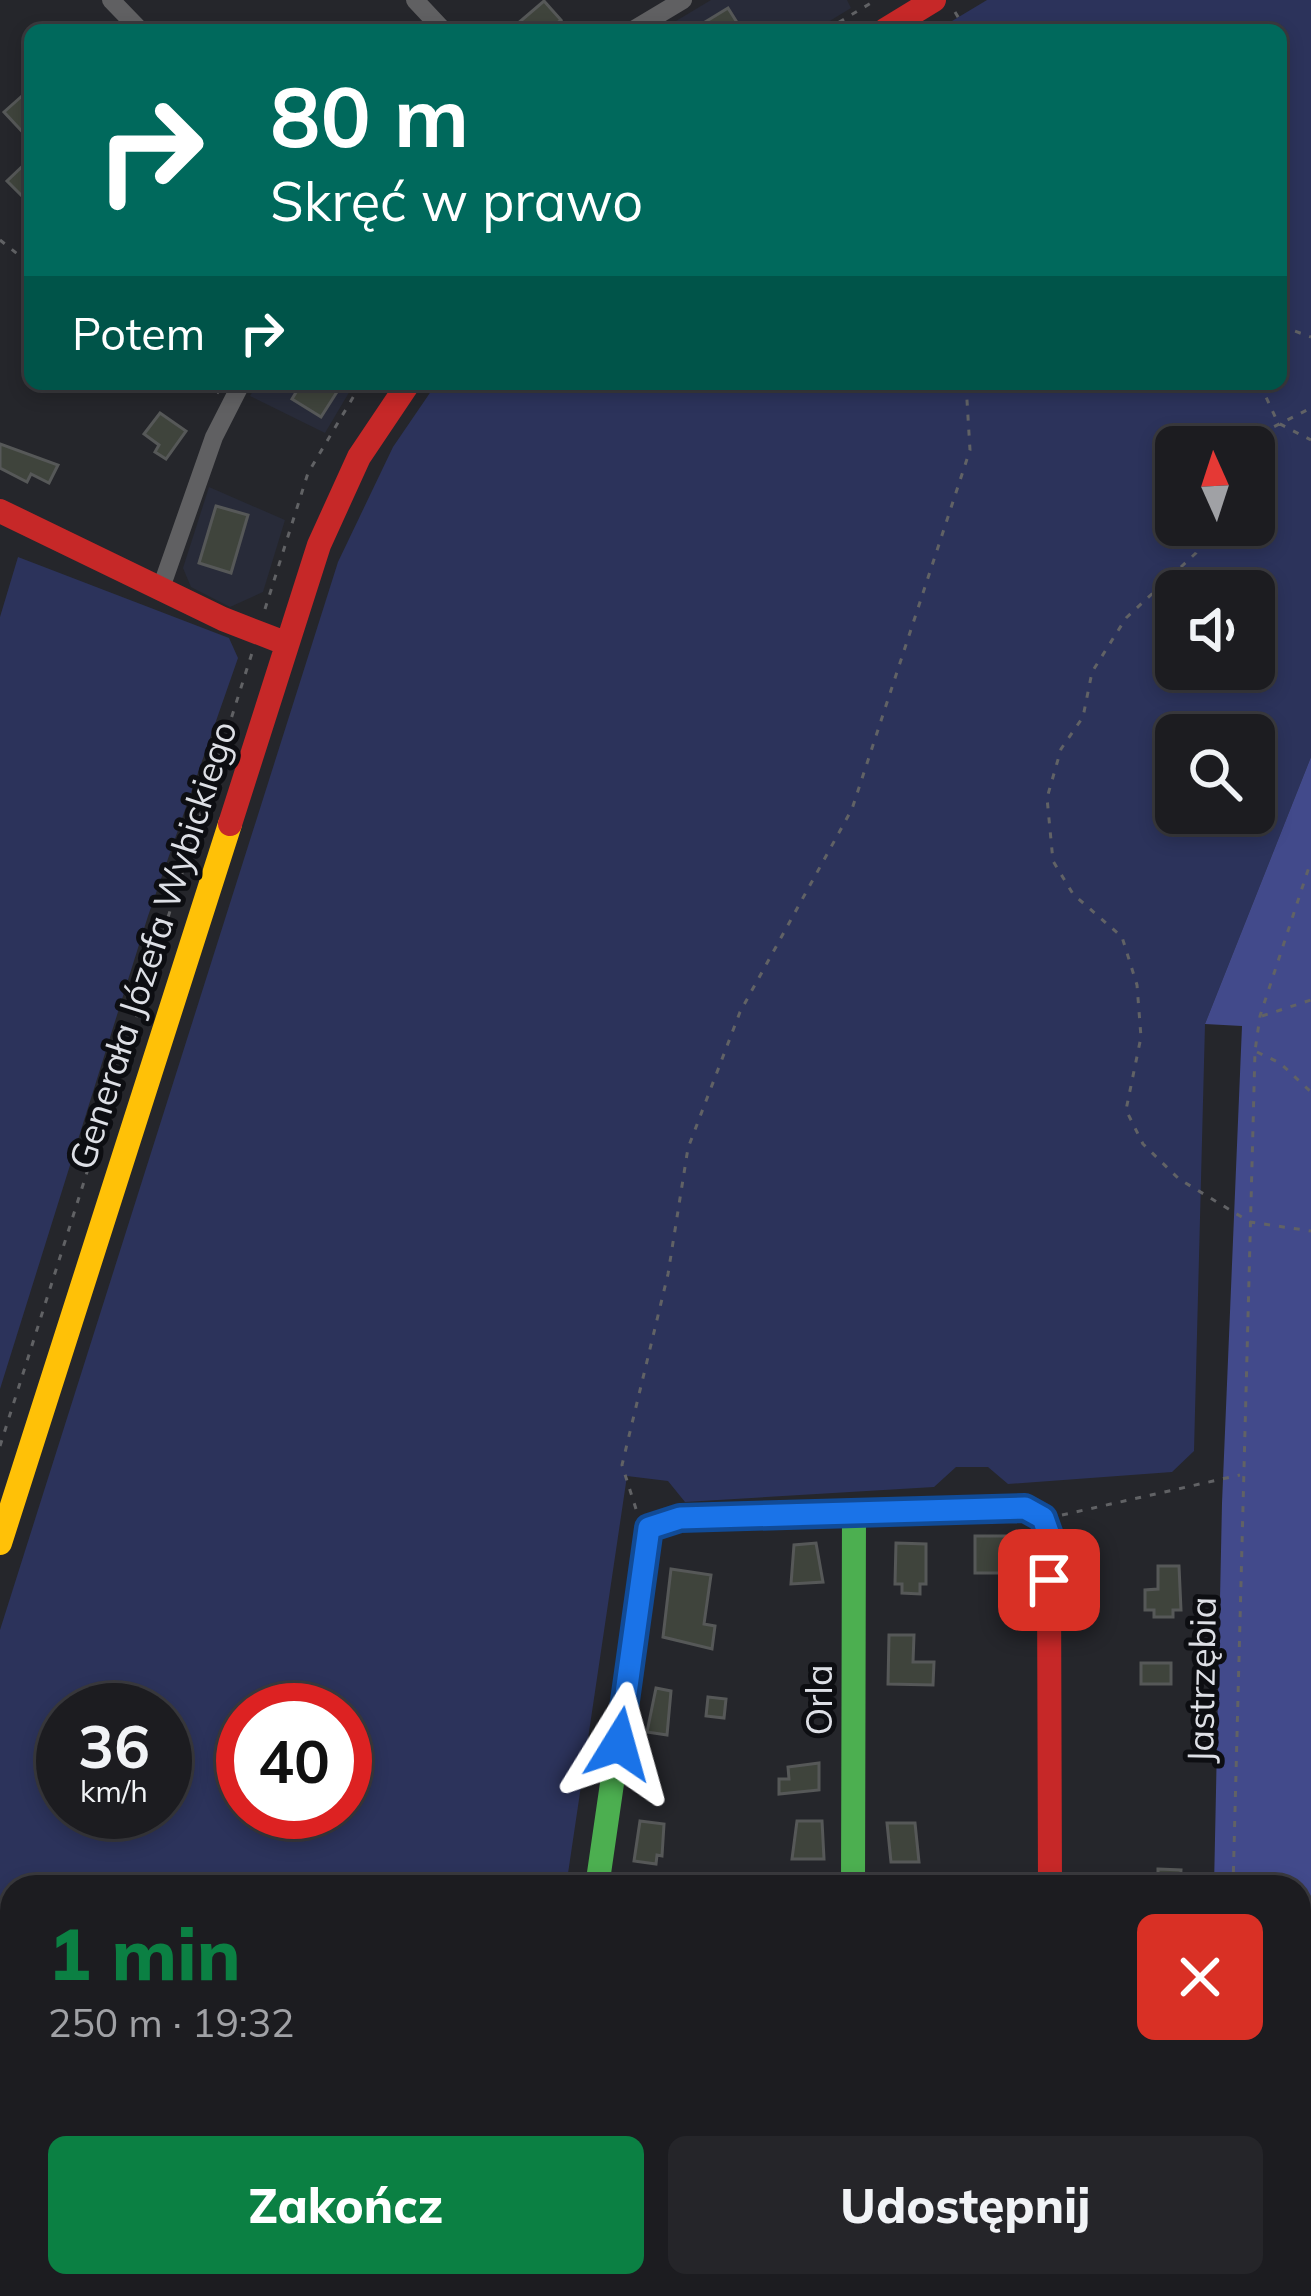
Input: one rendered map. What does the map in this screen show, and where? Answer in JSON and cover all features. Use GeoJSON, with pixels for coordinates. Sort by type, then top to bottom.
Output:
{"type":"FeatureCollection","features":[{"type":"Feature","properties":{"kind":"street"},"geometry":{"type":"LineString","coordinates":[[111,0],[134,24]]}},
{"type":"Feature","properties":{"kind":"street"},"geometry":{"type":"LineString","coordinates":[[415,0],[437,24]]}},
{"type":"Feature","properties":{"kind":"street"},"geometry":{"type":"LineString","coordinates":[[643,24],[683,0]]}},
{"type":"Feature","properties":{"kind":"street"},"geometry":{"type":"LineString","coordinates":[[895,24],[934,0]]}},
{"type":"Feature","properties":{"kind":"street"},"geometry":{"type":"LineString","coordinates":[[161,588],[214,437],[238,390]]}},
{"type":"Feature","properties":{"kind":"street","name":"Generała Józefa Wybickiego"},"geometry":{"type":"LineString","coordinates":[[0,1544],[285,643],[343,486],[404,390]]}},
{"type":"Feature","properties":{"kind":"street"},"geometry":{"type":"LineString","coordinates":[[0,511],[285,643]]}},
{"type":"Feature","properties":{"kind":"street"},"geometry":{"type":"LineString","coordinates":[[599,1875],[649,1528],[680,1518],[1005,1507],[1025,1508],[1043,1518],[1049,1535],[1050,1875]]}},
{"type":"Feature","properties":{"kind":"street","name":"Orla"},"geometry":{"type":"LineString","coordinates":[[853,1875],[854,1513]]}},
{"type":"Feature","properties":{"kind":"path"},"geometry":{"type":"LineString","coordinates":[[836,24],[876,0]]}},
{"type":"Feature","properties":{"kind":"path"},"geometry":{"type":"LineString","coordinates":[[0,240],[24,259]]}},
{"type":"Feature","properties":{"kind":"path"},"geometry":{"type":"LineString","coordinates":[[0,1446],[308,473],[357,390]]}},
{"type":"Feature","properties":{"kind":"path"},"geometry":{"type":"LineString","coordinates":[[649,1528],[633,1503],[622,1465],[668,1274],[688,1148],[740,1012],[852,809],[970,450],[966,390]]}},
{"type":"Feature","properties":{"kind":"path"},"geometry":{"type":"LineString","coordinates":[[1263,390],[1278,423],[1311,440]]}},
{"type":"Feature","properties":{"kind":"path"},"geometry":{"type":"LineString","coordinates":[[1272,426],[1311,407]]}},
{"type":"Feature","properties":{"kind":"path"},"geometry":{"type":"LineString","coordinates":[[1199,546],[1126,618],[1092,672],[1083,717],[1061,749],[1047,798],[1053,861],[1073,894],[1122,937],[1137,985],[1141,1037],[1126,1110],[1143,1144],[1179,1179],[1250,1222],[1311,1231]]}},
{"type":"Feature","properties":{"kind":"path","name":"Jastrzębia"},"geometry":{"type":"LineString","coordinates":[[1232,1875],[1255,1051],[1261,1016],[1311,861]]}},
{"type":"Feature","properties":{"kind":"path"},"geometry":{"type":"LineString","coordinates":[[1261,1016],[1311,1000]]}},
{"type":"Feature","properties":{"kind":"path"},"geometry":{"type":"LineString","coordinates":[[1255,1051],[1280,1063],[1311,1091]]}},
{"type":"Feature","properties":{"kind":"path"},"geometry":{"type":"LineString","coordinates":[[1043,1518],[1242,1475]]}},
{"type":"Feature","properties":{"kind":"shaded area"},"geometry":{"type":"Polygon","coordinates":[[[711,0],[847,0],[851,8],[825,24],[671,24],[711,0]]]}},
{"type":"Feature","properties":{"kind":"shaded area"},"geometry":{"type":"Polygon","coordinates":[[[987,0],[1311,0],[1311,757],[1205,1024],[1194,1451],[1172,1472],[1008,1484],[988,1467],[956,1467],[934,1487],[685,1502],[668,1481],[627,1476],[568,1875],[0,1875],[0,1630],[338,562],[393,447],[432,390],[1287,390],[1287,24],[947,24],[987,0]]]}},
{"type":"Feature","properties":{"kind":"shaded area"},"geometry":{"type":"Polygon","coordinates":[[[254,390],[350,390],[325,433],[250,396],[254,390]]]}},
{"type":"Feature","properties":{"kind":"shaded area"},"geometry":{"type":"Polygon","coordinates":[[[209,487],[285,520],[263,592],[230,607],[191,587],[183,568],[209,487]]]}},
{"type":"Feature","properties":{"kind":"shaded area"},"geometry":{"type":"Polygon","coordinates":[[[18,557],[229,638],[238,658],[148,916],[0,1389],[0,617],[18,557]]]}},
{"type":"Feature","properties":{"kind":"shaded area"},"geometry":{"type":"Polygon","coordinates":[[[1311,757],[1311,1875],[1214,1875],[1222,1503],[1242,1026],[1205,1024],[1311,757]]]}},
{"type":"Feature","properties":{"kind":"building"},"geometry":{"type":"Polygon","coordinates":[[[544,1],[561,20],[556,24],[517,24],[544,1]]]}},
{"type":"Feature","properties":{"kind":"building"},"geometry":{"type":"Polygon","coordinates":[[[728,8],[738,24],[702,24],[728,8]]]}},
{"type":"Feature","properties":{"kind":"building"},"geometry":{"type":"Polygon","coordinates":[[[24,98],[24,134],[4,112],[24,98]]]}},
{"type":"Feature","properties":{"kind":"building"},"geometry":{"type":"Polygon","coordinates":[[[24,165],[24,198],[7,181],[24,165]]]}},
{"type":"Feature","properties":{"kind":"building"},"geometry":{"type":"Polygon","coordinates":[[[297,390],[338,390],[321,417],[292,399],[297,390]]]}},
{"type":"Feature","properties":{"kind":"building"},"geometry":{"type":"Polygon","coordinates":[[[160,413],[186,431],[166,459],[155,452],[159,445],[144,434],[160,413]]]}},
{"type":"Feature","properties":{"kind":"building"},"geometry":{"type":"Polygon","coordinates":[[[0,444],[58,465],[49,483],[31,474],[27,482],[0,468],[0,444]]]}},
{"type":"Feature","properties":{"kind":"building"},"geometry":{"type":"Polygon","coordinates":[[[216,506],[248,515],[231,573],[199,563],[216,506]]]}},
{"type":"Feature","properties":{"kind":"building"},"geometry":{"type":"Polygon","coordinates":[[[975,1536],[1018,1536],[1018,1554],[1001,1554],[1001,1573],[975,1573],[975,1536]]]}},
{"type":"Feature","properties":{"kind":"building"},"geometry":{"type":"Polygon","coordinates":[[[816,1543],[823,1582],[791,1584],[794,1545],[816,1543]]]}},
{"type":"Feature","properties":{"kind":"building"},"geometry":{"type":"Polygon","coordinates":[[[896,1543],[926,1544],[926,1584],[920,1584],[920,1594],[902,1593],[902,1584],[895,1584],[896,1543]]]}},
{"type":"Feature","properties":{"kind":"building"},"geometry":{"type":"Polygon","coordinates":[[[1158,1566],[1179,1566],[1181,1610],[1173,1610],[1173,1617],[1154,1617],[1154,1610],[1145,1610],[1145,1590],[1158,1589],[1158,1566]]]}},
{"type":"Feature","properties":{"kind":"building"},"geometry":{"type":"Polygon","coordinates":[[[671,1569],[711,1575],[704,1624],[715,1626],[712,1649],[663,1637],[671,1569]]]}},
{"type":"Feature","properties":{"kind":"building"},"geometry":{"type":"Polygon","coordinates":[[[889,1635],[914,1635],[913,1662],[934,1662],[933,1685],[888,1684],[889,1635]]]}},
{"type":"Feature","properties":{"kind":"building"},"geometry":{"type":"Polygon","coordinates":[[[1141,1663],[1171,1663],[1171,1684],[1141,1684],[1141,1663]]]}},
{"type":"Feature","properties":{"kind":"building"},"geometry":{"type":"Polygon","coordinates":[[[656,1688],[671,1691],[667,1735],[647,1732],[656,1688]]]}},
{"type":"Feature","properties":{"kind":"building"},"geometry":{"type":"Polygon","coordinates":[[[708,1697],[726,1699],[724,1718],[706,1716],[708,1697]]]}},
{"type":"Feature","properties":{"kind":"building"},"geometry":{"type":"Polygon","coordinates":[[[819,1763],[819,1790],[779,1794],[779,1779],[789,1779],[788,1767],[819,1763]]]}},
{"type":"Feature","properties":{"kind":"building"},"geometry":{"type":"Polygon","coordinates":[[[640,1821],[664,1824],[662,1856],[657,1855],[656,1864],[634,1861],[640,1821]]]}},
{"type":"Feature","properties":{"kind":"building"},"geometry":{"type":"Polygon","coordinates":[[[797,1821],[822,1821],[824,1859],[792,1859],[797,1821]]]}},
{"type":"Feature","properties":{"kind":"building"},"geometry":{"type":"Polygon","coordinates":[[[887,1823],[915,1823],[919,1862],[891,1862],[887,1823]]]}},
{"type":"Feature","properties":{"kind":"building"},"geometry":{"type":"Polygon","coordinates":[[[1158,1869],[1181,1870],[1181,1875],[1158,1875],[1158,1869]]]}},
{"type":"Feature","properties":{"kind":"traffic: fast"},"geometry":{"type":"LineString","coordinates":[[599,1875],[649,1528],[680,1518],[1005,1507],[1035,1512],[1049,1535],[1049,1580]]}},
{"type":"Feature","properties":{"kind":"traffic: fast"},"geometry":{"type":"LineString","coordinates":[[853,1875],[854,1513]]}},
{"type":"Feature","properties":{"kind":"traffic: slow"},"geometry":{"type":"LineString","coordinates":[[0,1543],[230,824]]}},
{"type":"Feature","properties":{"kind":"traffic: jam"},"geometry":{"type":"LineString","coordinates":[[895,24],[934,0]]}},
{"type":"Feature","properties":{"kind":"traffic: jam"},"geometry":{"type":"LineString","coordinates":[[230,824],[319,545],[359,457],[404,390]]}},
{"type":"Feature","properties":{"kind":"traffic: jam"},"geometry":{"type":"LineString","coordinates":[[0,511],[223,619],[285,643]]}},
{"type":"Feature","properties":{"kind":"traffic: jam"},"geometry":{"type":"LineString","coordinates":[[1049,1580],[1050,1875]]}},
{"type":"Feature","properties":{"kind":"route"},"geometry":{"type":"LineString","coordinates":[[619,1744],[643,1545],[649,1528],[680,1518],[1025,1508],[1043,1518],[1049,1535],[1049,1580]]}}]}
